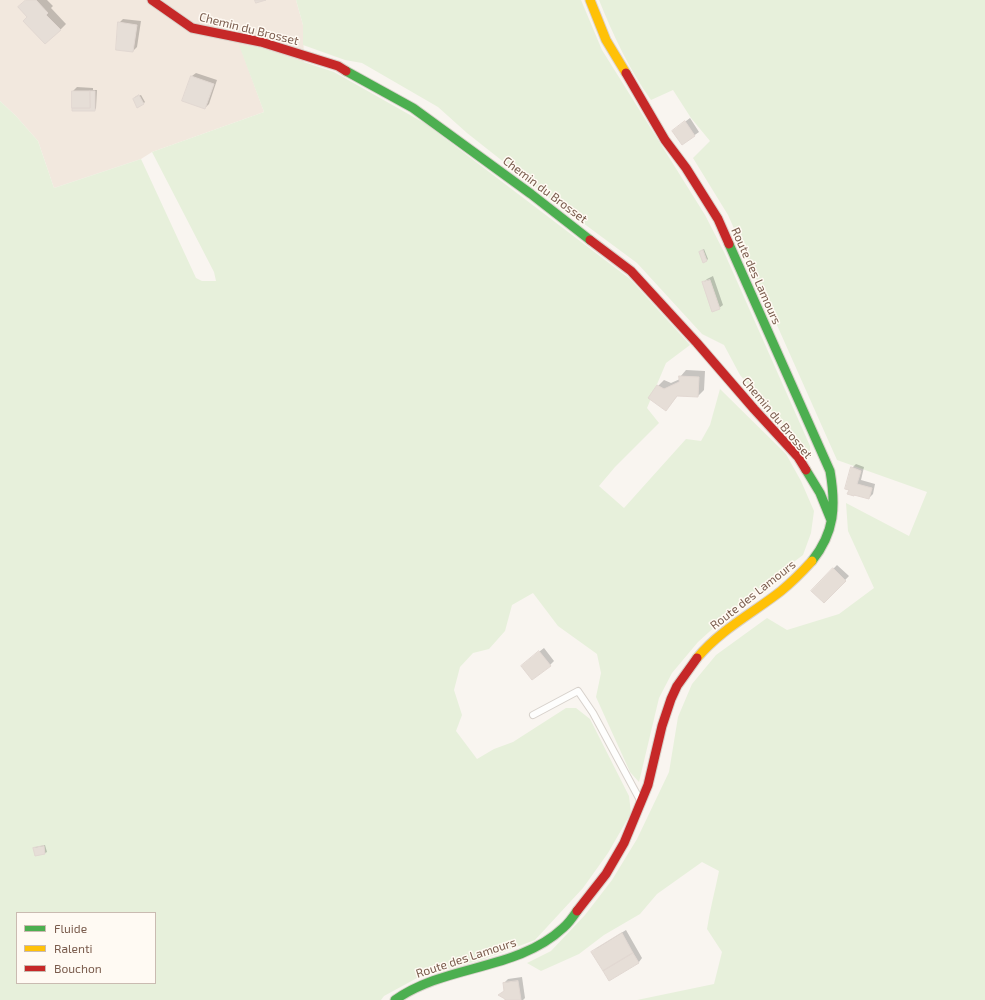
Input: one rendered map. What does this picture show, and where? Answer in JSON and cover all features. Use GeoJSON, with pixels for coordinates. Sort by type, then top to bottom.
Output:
{"type":"FeatureCollection","features":[{"type":"Feature","properties":{"kind":"street","name":"Chemin du Brosset"},"geometry":{"type":"LineString","coordinates":[[152,0],[192,28],[261,42],[338,66],[413,108],[531,194],[631,271],[692,337],[798,457],[820,493],[832,522]]}},
{"type":"Feature","properties":{"kind":"street","name":"Route des Lamours"},"geometry":{"type":"LineString","coordinates":[[395,1000],[404,992],[425,983],[509,958],[536,947],[564,927],[594,890],[614,862],[632,826],[649,783],[656,747],[667,706],[683,676],[694,661],[712,643],[800,575],[815,558],[826,542],[832,522],[834,496],[830,471],[718,219],[686,168],[665,140],[606,40],[590,0]]}},
{"type":"Feature","properties":{"kind":"lane"},"geometry":{"type":"LineString","coordinates":[[533,716],[578,691],[593,712],[641,803]]}},
{"type":"Feature","properties":{"kind":"shaded area"},"geometry":{"type":"Polygon","coordinates":[[[0,0],[296,0],[303,25],[304,63],[240,46],[264,112],[152,152],[141,159],[54,188],[38,141],[16,116],[0,101],[0,0]]]}},
{"type":"Feature","properties":{"kind":"green space"},"geometry":{"type":"Polygon","coordinates":[[[296,0],[581,0],[602,50],[705,215],[724,252],[810,446],[810,456],[740,375],[724,345],[702,334],[637,263],[548,197],[467,133],[438,107],[362,63],[345,60],[303,45],[303,25],[296,0]]]}},
{"type":"Feature","properties":{"kind":"green space"},"geometry":{"type":"Polygon","coordinates":[[[599,0],[985,0],[985,1000],[637,1000],[714,984],[722,952],[707,929],[719,871],[702,862],[657,894],[640,914],[604,935],[579,954],[541,971],[527,963],[551,951],[585,915],[612,880],[637,839],[669,772],[678,717],[692,684],[716,655],[767,618],[787,630],[839,614],[874,588],[848,531],[846,503],[909,536],[927,492],[837,460],[728,215],[693,158],[710,141],[691,118],[673,90],[651,100],[622,52],[599,0]]]}},
{"type":"Feature","properties":{"kind":"green space"},"geometry":{"type":"Polygon","coordinates":[[[239,45],[258,47],[334,72],[426,124],[630,279],[690,345],[666,363],[647,408],[659,423],[615,467],[599,486],[624,508],[686,439],[701,441],[710,425],[720,389],[786,454],[801,481],[814,511],[811,533],[803,555],[750,595],[698,642],[672,673],[659,698],[639,782],[630,772],[596,697],[601,673],[597,654],[558,626],[533,593],[512,605],[505,631],[489,649],[473,653],[460,667],[454,690],[462,715],[456,731],[477,759],[494,749],[513,742],[566,708],[576,708],[590,719],[629,796],[631,813],[608,853],[583,888],[535,940],[484,959],[417,978],[384,996],[381,1000],[0,1000],[0,101],[16,116],[38,141],[54,188],[141,159],[196,278],[202,281],[216,281],[214,272],[152,152],[264,112],[239,45]]]}},
{"type":"Feature","properties":{"kind":"building"},"geometry":{"type":"Polygon","coordinates":[[[26,0],[36,0],[48,13],[46,15],[61,30],[45,44],[23,21],[27,17],[18,7],[26,0]]]}},
{"type":"Feature","properties":{"kind":"building"},"geometry":{"type":"Polygon","coordinates":[[[255,0],[266,0],[256,3],[255,0]]]}},
{"type":"Feature","properties":{"kind":"building"},"geometry":{"type":"Polygon","coordinates":[[[118,22],[137,25],[133,52],[116,50],[118,22]]]}},
{"type":"Feature","properties":{"kind":"building"},"geometry":{"type":"Polygon","coordinates":[[[191,76],[214,84],[205,109],[182,101],[191,76]]]}},
{"type":"Feature","properties":{"kind":"building"},"geometry":{"type":"Polygon","coordinates":[[[72,91],[90,91],[90,108],[72,108],[72,91]]]}},
{"type":"Feature","properties":{"kind":"building"},"geometry":{"type":"Polygon","coordinates":[[[90,91],[95,91],[95,111],[72,111],[72,108],[90,108],[90,91]]]}},
{"type":"Feature","properties":{"kind":"building"},"geometry":{"type":"Polygon","coordinates":[[[139,95],[144,104],[137,108],[133,99],[139,95]]]}},
{"type":"Feature","properties":{"kind":"building"},"geometry":{"type":"Polygon","coordinates":[[[685,121],[695,136],[682,145],[672,131],[685,121]]]}},
{"type":"Feature","properties":{"kind":"building"},"geometry":{"type":"Polygon","coordinates":[[[703,250],[707,261],[703,263],[699,252],[703,250]]]}},
{"type":"Feature","properties":{"kind":"building"},"geometry":{"type":"Polygon","coordinates":[[[710,280],[720,309],[712,312],[702,282],[710,280]]]}},
{"type":"Feature","properties":{"kind":"building"},"geometry":{"type":"Polygon","coordinates":[[[679,376],[699,377],[698,397],[677,396],[666,411],[648,398],[657,385],[664,389],[679,382],[679,376]]]}},
{"type":"Feature","properties":{"kind":"building"},"geometry":{"type":"Polygon","coordinates":[[[851,467],[861,471],[857,484],[872,488],[869,499],[847,494],[849,490],[845,489],[851,467]]]}},
{"type":"Feature","properties":{"kind":"building"},"geometry":{"type":"Polygon","coordinates":[[[833,568],[846,581],[824,603],[811,591],[833,568]]]}},
{"type":"Feature","properties":{"kind":"building"},"geometry":{"type":"Polygon","coordinates":[[[539,651],[551,666],[532,680],[521,666],[539,651]]]}},
{"type":"Feature","properties":{"kind":"building"},"geometry":{"type":"Polygon","coordinates":[[[44,846],[45,854],[35,856],[33,848],[44,846]]]}},
{"type":"Feature","properties":{"kind":"building"},"geometry":{"type":"Polygon","coordinates":[[[622,933],[633,953],[603,971],[591,952],[622,933]]]}},
{"type":"Feature","properties":{"kind":"building"},"geometry":{"type":"Polygon","coordinates":[[[633,953],[639,963],[609,981],[603,971],[633,953]]]}},
{"type":"Feature","properties":{"kind":"building"},"geometry":{"type":"Polygon","coordinates":[[[518,981],[521,1000],[505,1000],[498,995],[504,991],[503,983],[518,981]]]}},
{"type":"Feature","properties":{"kind":"traffic: fast"},"geometry":{"type":"LineString","coordinates":[[346,71],[413,108],[531,194],[590,240]]}},
{"type":"Feature","properties":{"kind":"traffic: fast"},"geometry":{"type":"LineString","coordinates":[[729,244],[830,471],[833,496],[832,518],[825,540],[812,561]]}},
{"type":"Feature","properties":{"kind":"traffic: fast"},"geometry":{"type":"LineString","coordinates":[[806,470],[820,493],[831,520]]}},
{"type":"Feature","properties":{"kind":"traffic: fast"},"geometry":{"type":"LineString","coordinates":[[395,1000],[415,988],[436,980],[525,952],[545,942],[563,928],[577,911]]}},
{"type":"Feature","properties":{"kind":"traffic: slow"},"geometry":{"type":"LineString","coordinates":[[590,0],[606,40],[626,73]]}},
{"type":"Feature","properties":{"kind":"traffic: slow"},"geometry":{"type":"LineString","coordinates":[[697,658],[726,630],[785,588],[812,561]]}},
{"type":"Feature","properties":{"kind":"traffic: jam"},"geometry":{"type":"LineString","coordinates":[[152,0],[192,28],[261,42],[338,66],[346,71]]}},
{"type":"Feature","properties":{"kind":"traffic: jam"},"geometry":{"type":"LineString","coordinates":[[626,73],[665,140],[686,168],[718,219],[729,244]]}},
{"type":"Feature","properties":{"kind":"traffic: jam"},"geometry":{"type":"LineString","coordinates":[[590,240],[631,271],[798,457],[806,470]]}},
{"type":"Feature","properties":{"kind":"traffic: jam"},"geometry":{"type":"LineString","coordinates":[[577,911],[606,874],[624,843],[648,785],[662,726],[671,699],[677,686],[697,658]]}}]}
